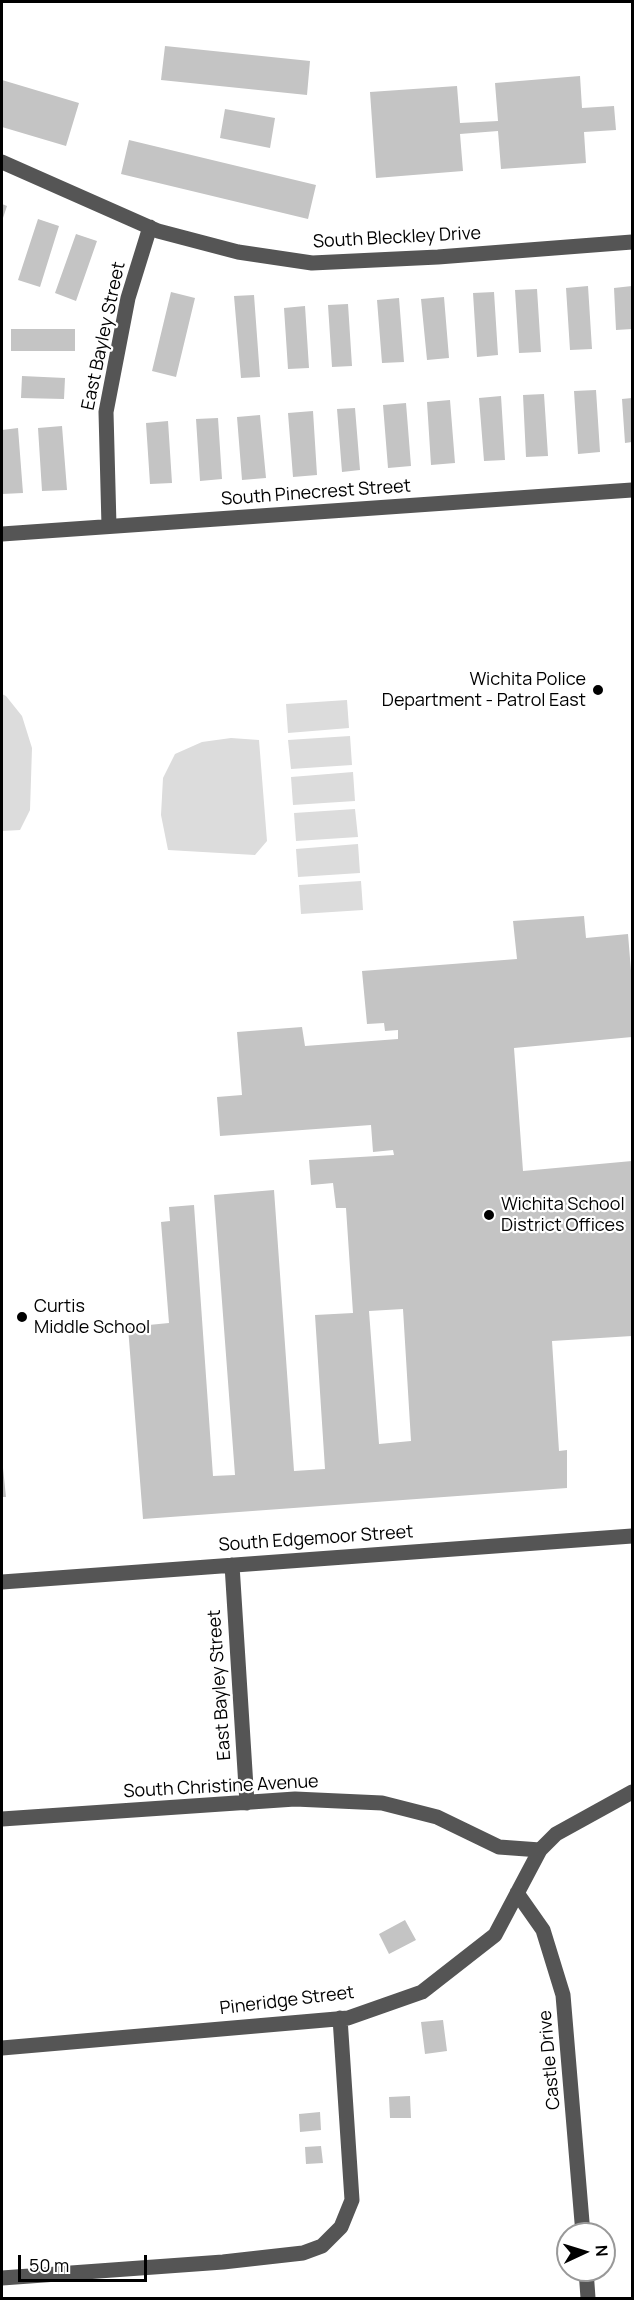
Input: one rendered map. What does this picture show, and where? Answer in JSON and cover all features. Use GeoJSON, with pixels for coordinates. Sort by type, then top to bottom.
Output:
{"type":"FeatureCollection","features":[{"type":"Feature","properties":{"kind":"street","name":"South Bleckley Drive"},"geometry":{"type":"LineString","coordinates":[[2,162],[150,227],[238,252],[312,262],[438,257],[633,242]]}},
{"type":"Feature","properties":{"kind":"street","name":"East Bayley Street"},"geometry":{"type":"LineString","coordinates":[[109,526],[105,412],[128,298],[150,227]]}},
{"type":"Feature","properties":{"kind":"street","name":"South Pinecrest Street"},"geometry":{"type":"LineString","coordinates":[[2,534],[633,490]]}},
{"type":"Feature","properties":{"kind":"street","name":"South Edgemoor Street"},"geometry":{"type":"LineString","coordinates":[[2,1582],[633,1536]]}},
{"type":"Feature","properties":{"kind":"street","name":"East Bayley Street"},"geometry":{"type":"LineString","coordinates":[[232,1565],[247,1803]]}},
{"type":"Feature","properties":{"kind":"street"},"geometry":{"type":"LineString","coordinates":[[540,1850],[556,1834],[573,1823],[633,1792]]}},
{"type":"Feature","properties":{"kind":"street","name":"South Christine Avenue"},"geometry":{"type":"LineString","coordinates":[[2,1819],[295,1799],[382,1803],[437,1817],[499,1847],[540,1850]]}},
{"type":"Feature","properties":{"kind":"street","name":"Pineridge Street"},"geometry":{"type":"LineString","coordinates":[[2,2048],[339,2018],[422,1992],[495,1935],[540,1850]]}},
{"type":"Feature","properties":{"kind":"street","name":"Castle Drive"},"geometry":{"type":"LineString","coordinates":[[517,1893],[543,1930],[563,1995],[582,2222]]}},
{"type":"Feature","properties":{"kind":"street"},"geometry":{"type":"LineString","coordinates":[[2,2278],[223,2262],[303,2253],[322,2246],[341,2228],[352,2200],[339,2018]]}},
{"type":"Feature","properties":{"kind":"street"},"geometry":{"type":"LineString","coordinates":[[587,2282],[588,2298]]}},
{"type":"Feature","properties":{"kind":"shaded area"},"geometry":{"type":"Polygon","coordinates":[[[2,694],[22,716],[32,748],[30,810],[20,830],[2,831],[2,694]]]}},
{"type":"Feature","properties":{"kind":"shaded area"},"geometry":{"type":"Polygon","coordinates":[[[347,700],[349,728],[288,733],[286,704],[347,700]]]}},
{"type":"Feature","properties":{"kind":"shaded area"},"geometry":{"type":"Polygon","coordinates":[[[350,736],[352,765],[291,769],[288,740],[350,736]]]}},
{"type":"Feature","properties":{"kind":"shaded area"},"geometry":{"type":"Polygon","coordinates":[[[231,738],[259,740],[267,841],[255,855],[168,850],[161,815],[163,778],[175,754],[202,742],[231,738]]]}},
{"type":"Feature","properties":{"kind":"shaded area"},"geometry":{"type":"Polygon","coordinates":[[[353,772],[355,801],[293,805],[291,777],[353,772]]]}},
{"type":"Feature","properties":{"kind":"shaded area"},"geometry":{"type":"Polygon","coordinates":[[[355,809],[358,837],[296,841],[294,813],[355,809]]]}},
{"type":"Feature","properties":{"kind":"shaded area"},"geometry":{"type":"Polygon","coordinates":[[[358,844],[360,873],[298,877],[296,849],[358,844]]]}},
{"type":"Feature","properties":{"kind":"shaded area"},"geometry":{"type":"Polygon","coordinates":[[[361,881],[363,910],[301,914],[299,885],[361,881]]]}},
{"type":"Feature","properties":{"kind":"building"},"geometry":{"type":"Polygon","coordinates":[[[165,46],[310,61],[307,95],[161,80],[165,46]]]}},
{"type":"Feature","properties":{"kind":"building"},"geometry":{"type":"Polygon","coordinates":[[[580,76],[582,108],[614,106],[616,130],[584,132],[586,163],[501,169],[498,131],[460,134],[463,171],[376,178],[370,92],[457,86],[460,123],[498,121],[495,83],[580,76]]]}},
{"type":"Feature","properties":{"kind":"building"},"geometry":{"type":"Polygon","coordinates":[[[2,80],[79,103],[66,146],[2,127],[2,80]]]}},
{"type":"Feature","properties":{"kind":"building"},"geometry":{"type":"Polygon","coordinates":[[[225,109],[275,118],[270,148],[220,138],[225,109]]]}},
{"type":"Feature","properties":{"kind":"building"},"geometry":{"type":"Polygon","coordinates":[[[129,140],[316,185],[308,219],[121,174],[129,140]]]}},
{"type":"Feature","properties":{"kind":"building"},"geometry":{"type":"Polygon","coordinates":[[[2,204],[7,206],[2,221],[2,204]]]}},
{"type":"Feature","properties":{"kind":"building"},"geometry":{"type":"Polygon","coordinates":[[[38,219],[59,226],[40,287],[18,280],[38,219]]]}},
{"type":"Feature","properties":{"kind":"building"},"geometry":{"type":"Polygon","coordinates":[[[76,234],[97,241],[76,301],[55,293],[76,234]]]}},
{"type":"Feature","properties":{"kind":"building"},"geometry":{"type":"Polygon","coordinates":[[[588,286],[592,349],[570,350],[566,288],[588,286]]]}},
{"type":"Feature","properties":{"kind":"building"},"geometry":{"type":"Polygon","coordinates":[[[632,286],[632,329],[616,330],[614,288],[632,286]]]}},
{"type":"Feature","properties":{"kind":"building"},"geometry":{"type":"Polygon","coordinates":[[[537,289],[541,352],[519,353],[515,290],[537,289]]]}},
{"type":"Feature","properties":{"kind":"building"},"geometry":{"type":"Polygon","coordinates":[[[171,292],[195,298],[176,377],[152,371],[171,292]]]}},
{"type":"Feature","properties":{"kind":"building"},"geometry":{"type":"Polygon","coordinates":[[[494,292],[498,355],[477,357],[473,293],[494,292]]]}},
{"type":"Feature","properties":{"kind":"building"},"geometry":{"type":"Polygon","coordinates":[[[254,295],[260,377],[241,378],[234,296],[254,295]]]}},
{"type":"Feature","properties":{"kind":"building"},"geometry":{"type":"Polygon","coordinates":[[[444,297],[449,358],[427,360],[421,299],[444,297]]]}},
{"type":"Feature","properties":{"kind":"building"},"geometry":{"type":"Polygon","coordinates":[[[399,298],[404,362],[382,363],[377,300],[399,298]]]}},
{"type":"Feature","properties":{"kind":"building"},"geometry":{"type":"Polygon","coordinates":[[[348,304],[352,366],[332,367],[328,305],[348,304]]]}},
{"type":"Feature","properties":{"kind":"building"},"geometry":{"type":"Polygon","coordinates":[[[305,306],[309,368],[288,369],[284,308],[305,306]]]}},
{"type":"Feature","properties":{"kind":"building"},"geometry":{"type":"Polygon","coordinates":[[[11,329],[75,329],[75,351],[11,351],[11,329]]]}},
{"type":"Feature","properties":{"kind":"building"},"geometry":{"type":"Polygon","coordinates":[[[22,376],[65,378],[64,399],[21,398],[22,376]]]}},
{"type":"Feature","properties":{"kind":"building"},"geometry":{"type":"Polygon","coordinates":[[[596,390],[600,452],[578,454],[574,391],[596,390]]]}},
{"type":"Feature","properties":{"kind":"building"},"geometry":{"type":"Polygon","coordinates":[[[544,394],[548,456],[526,457],[523,395],[544,394]]]}},
{"type":"Feature","properties":{"kind":"building"},"geometry":{"type":"Polygon","coordinates":[[[501,396],[505,460],[484,461],[479,398],[501,396]]]}},
{"type":"Feature","properties":{"kind":"building"},"geometry":{"type":"Polygon","coordinates":[[[632,398],[632,442],[625,443],[622,399],[632,398]]]}},
{"type":"Feature","properties":{"kind":"building"},"geometry":{"type":"Polygon","coordinates":[[[450,400],[455,463],[431,465],[427,402],[450,400]]]}},
{"type":"Feature","properties":{"kind":"building"},"geometry":{"type":"Polygon","coordinates":[[[406,403],[411,466],[388,468],[383,405],[406,403]]]}},
{"type":"Feature","properties":{"kind":"building"},"geometry":{"type":"Polygon","coordinates":[[[355,408],[360,470],[342,472],[337,409],[355,408]]]}},
{"type":"Feature","properties":{"kind":"building"},"geometry":{"type":"Polygon","coordinates":[[[313,411],[317,475],[293,477],[288,413],[313,411]]]}},
{"type":"Feature","properties":{"kind":"building"},"geometry":{"type":"Polygon","coordinates":[[[260,415],[266,478],[242,480],[237,417],[260,415]]]}},
{"type":"Feature","properties":{"kind":"building"},"geometry":{"type":"Polygon","coordinates":[[[218,418],[222,479],[200,481],[196,419],[218,418]]]}},
{"type":"Feature","properties":{"kind":"building"},"geometry":{"type":"Polygon","coordinates":[[[168,421],[172,483],[150,484],[146,423],[168,421]]]}},
{"type":"Feature","properties":{"kind":"building"},"geometry":{"type":"Polygon","coordinates":[[[62,426],[67,490],[42,491],[38,428],[62,426]]]}},
{"type":"Feature","properties":{"kind":"building"},"geometry":{"type":"Polygon","coordinates":[[[18,428],[23,493],[2,494],[2,430],[18,428]]]}},
{"type":"Feature","properties":{"kind":"building","name":"Wichita School District Offices"},"geometry":{"type":"Polygon","coordinates":[[[584,916],[586,938],[628,934],[632,983],[632,1037],[514,1048],[523,1171],[632,1161],[632,1336],[552,1341],[559,1451],[567,1450],[567,1488],[143,1519],[128,1327],[169,1323],[161,1222],[170,1221],[169,1207],[194,1205],[213,1476],[235,1475],[214,1195],[274,1190],[294,1471],[325,1469],[315,1315],[353,1313],[346,1208],[336,1208],[333,1183],[311,1185],[309,1160],[394,1155],[393,1150],[373,1152],[371,1125],[220,1136],[217,1097],[242,1095],[237,1032],[302,1027],[305,1046],[398,1039],[398,1030],[385,1031],[384,1023],[367,1024],[362,971],[517,959],[513,921],[584,916]],[[403,1309],[369,1311],[379,1444],[411,1441],[403,1309]]]}},
{"type":"Feature","properties":{"kind":"building"},"geometry":{"type":"Polygon","coordinates":[[[3,1468],[6,1497],[2,1497],[3,1468]]]}},
{"type":"Feature","properties":{"kind":"building"},"geometry":{"type":"Polygon","coordinates":[[[405,1920],[416,1940],[389,1954],[379,1934],[405,1920]]]}},
{"type":"Feature","properties":{"kind":"building"},"geometry":{"type":"Polygon","coordinates":[[[443,2020],[447,2051],[425,2054],[421,2022],[443,2020]]]}},
{"type":"Feature","properties":{"kind":"building"},"geometry":{"type":"Polygon","coordinates":[[[410,2096],[411,2118],[390,2118],[389,2097],[410,2096]]]}},
{"type":"Feature","properties":{"kind":"building"},"geometry":{"type":"Polygon","coordinates":[[[320,2112],[321,2130],[300,2132],[299,2114],[320,2112]]]}},
{"type":"Feature","properties":{"kind":"building"},"geometry":{"type":"Polygon","coordinates":[[[321,2146],[323,2163],[306,2164],[305,2147],[321,2146]]]}},
{"type":"Feature","properties":{"kind":"place","name":"Wichita Police Department - Patrol East"},"geometry":{"type":"Point","coordinates":[598,690]}},
{"type":"Feature","properties":{"kind":"place","name":"Wichita School District Offices"},"geometry":{"type":"Point","coordinates":[489,1215]}},
{"type":"Feature","properties":{"kind":"place","name":"Curtis Middle School"},"geometry":{"type":"Point","coordinates":[22,1317]}}]}
